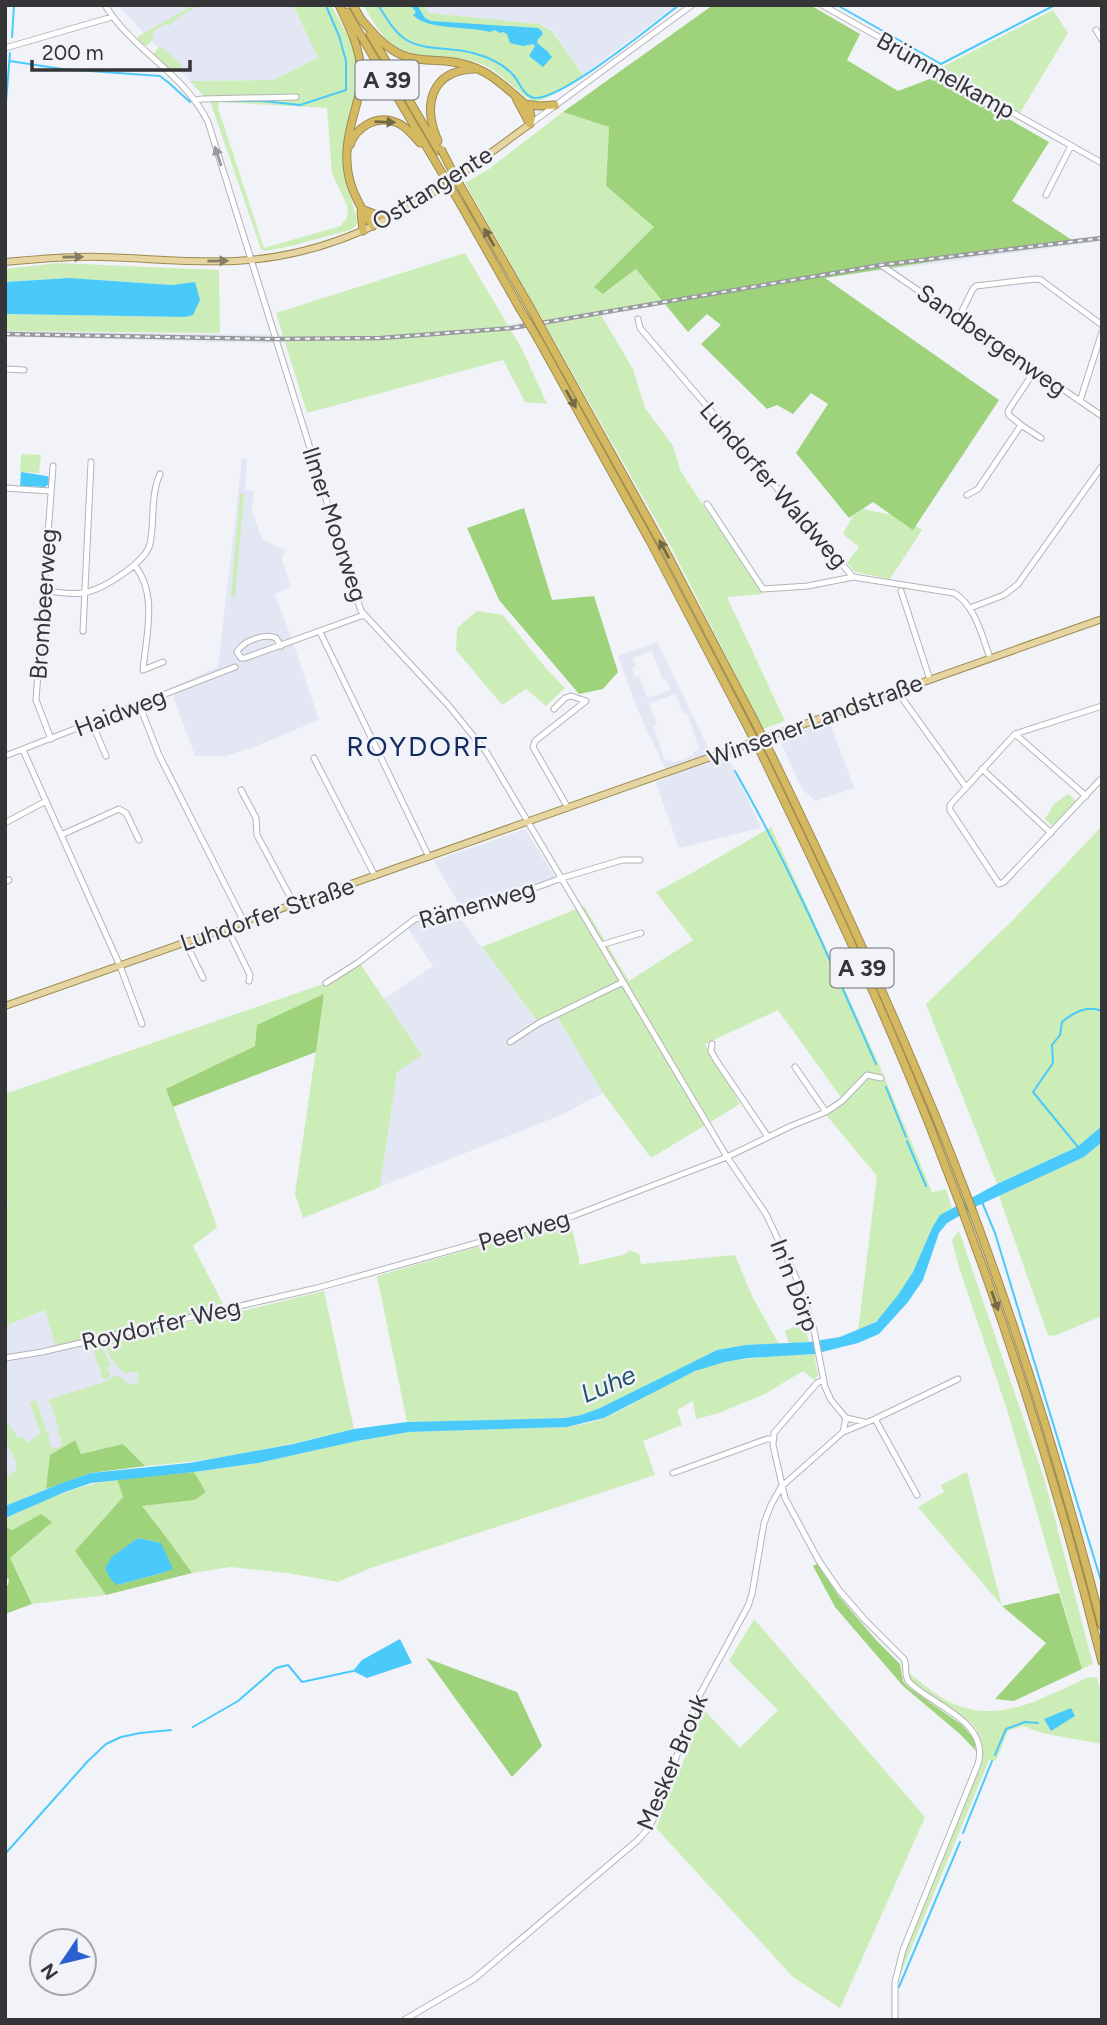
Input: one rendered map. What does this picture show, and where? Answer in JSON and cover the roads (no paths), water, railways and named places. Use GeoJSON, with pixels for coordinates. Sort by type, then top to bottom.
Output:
{"type":"FeatureCollection","features":[{"type":"Feature","properties":{"kind":"highway","name":"A 39"},"geometry":{"type":"LineString","coordinates":[[341,5],[457,180],[646,514],[753,718],[768,757],[876,978],[1017,1337],[1056,1461],[1102,1626]]}},
{"type":"Feature","properties":{"kind":"highway"},"geometry":{"type":"LineString","coordinates":[[341,5],[358,49],[361,71],[358,99],[350,130],[347,159],[349,182],[360,208],[373,226]]}},
{"type":"Feature","properties":{"kind":"highway","name":"A 39"},"geometry":{"type":"LineString","coordinates":[[353,5],[437,152],[461,205],[650,541],[745,722],[768,757]]}},
{"type":"Feature","properties":{"kind":"highway"},"geometry":{"type":"LineString","coordinates":[[361,19],[379,39],[400,55],[455,63],[495,77],[525,103],[531,113],[530,124]]}},
{"type":"Feature","properties":{"kind":"highway"},"geometry":{"type":"LineString","coordinates":[[437,152],[430,116],[433,94],[448,76],[478,69]]}},
{"type":"Feature","properties":{"kind":"highway"},"geometry":{"type":"LineString","coordinates":[[514,94],[530,124]]}},
{"type":"Feature","properties":{"kind":"highway"},"geometry":{"type":"LineString","coordinates":[[525,103],[535,106],[555,105]]}},
{"type":"Feature","properties":{"kind":"highway"},"geometry":{"type":"LineString","coordinates":[[347,159],[358,130],[371,122],[386,120],[400,124],[437,152]]}},
{"type":"Feature","properties":{"kind":"highway"},"geometry":{"type":"LineString","coordinates":[[360,208],[377,215],[395,215]]}},
{"type":"Feature","properties":{"kind":"highway"},"geometry":{"type":"LineString","coordinates":[[360,208],[363,231]]}},
{"type":"Feature","properties":{"kind":"highway","name":"A 39"},"geometry":{"type":"LineString","coordinates":[[976,1235],[1048,1463],[1102,1662]]}},
{"type":"Feature","properties":{"kind":"main road","name":"Osttangente"},"geometry":{"type":"LineString","coordinates":[[5,262],[82,257],[209,262],[252,260],[316,248],[363,231],[395,215],[452,180],[530,124]]}},
{"type":"Feature","properties":{"kind":"main road","name":"Winsener Landstraße"},"geometry":{"type":"LineString","coordinates":[[528,822],[1102,619]]}},
{"type":"Feature","properties":{"kind":"main road","name":"Luhdorfer Straße"},"geometry":{"type":"LineString","coordinates":[[5,1006],[528,822]]}},
{"type":"Feature","properties":{"kind":"street"},"geometry":{"type":"LineString","coordinates":[[104,5],[129,37],[196,100],[296,97]]}},
{"type":"Feature","properties":{"kind":"street","name":"Osttangente"},"geometry":{"type":"LineString","coordinates":[[530,124],[692,5]]}},
{"type":"Feature","properties":{"kind":"street","name":"Brümmelkamp"},"geometry":{"type":"LineString","coordinates":[[822,5],[1102,163]]}},
{"type":"Feature","properties":{"kind":"street"},"geometry":{"type":"LineString","coordinates":[[5,48],[111,17]]}},
{"type":"Feature","properties":{"kind":"street"},"geometry":{"type":"LineString","coordinates":[[1096,30],[1102,40]]}},
{"type":"Feature","properties":{"kind":"street","name":"Ilmer Moorweg"},"geometry":{"type":"LineString","coordinates":[[196,100],[208,122],[357,600],[365,616],[467,727],[487,753],[623,982]]}},
{"type":"Feature","properties":{"kind":"street"},"geometry":{"type":"LineString","coordinates":[[1046,195],[1071,146]]}},
{"type":"Feature","properties":{"kind":"street","name":"Sandbergenweg"},"geometry":{"type":"LineString","coordinates":[[881,265],[1102,416]]}},
{"type":"Feature","properties":{"kind":"street"},"geometry":{"type":"LineString","coordinates":[[959,317],[976,286],[1036,279],[1102,325]]}},
{"type":"Feature","properties":{"kind":"street","name":"Luhdorfer Waldweg"},"geometry":{"type":"LineString","coordinates":[[638,319],[640,328],[853,577],[954,593],[963,598],[970,608]]}},
{"type":"Feature","properties":{"kind":"street"},"geometry":{"type":"LineString","coordinates":[[1080,401],[1102,332]]}},
{"type":"Feature","properties":{"kind":"street"},"geometry":{"type":"LineString","coordinates":[[5,369],[24,370]]}},
{"type":"Feature","properties":{"kind":"street"},"geometry":{"type":"LineString","coordinates":[[1035,370],[1008,411],[1021,425],[1041,438]]}},
{"type":"Feature","properties":{"kind":"street"},"geometry":{"type":"LineString","coordinates":[[967,495],[978,489],[1021,425]]}},
{"type":"Feature","properties":{"kind":"street"},"geometry":{"type":"LineString","coordinates":[[83,631],[90,462]]}},
{"type":"Feature","properties":{"kind":"street","name":"Brombeerweg"},"geometry":{"type":"LineString","coordinates":[[51,739],[36,701],[53,466]]}},
{"type":"Feature","properties":{"kind":"street"},"geometry":{"type":"LineString","coordinates":[[990,658],[970,608],[1004,595],[1018,584],[1102,466]]}},
{"type":"Feature","properties":{"kind":"street"},"geometry":{"type":"LineString","coordinates":[[44,590],[84,593],[135,566],[146,554],[150,544],[155,484],[160,474]]}},
{"type":"Feature","properties":{"kind":"street"},"geometry":{"type":"LineString","coordinates":[[5,488],[50,491]]}},
{"type":"Feature","properties":{"kind":"street"},"geometry":{"type":"LineString","coordinates":[[707,504],[763,590],[808,586],[853,577]]}},
{"type":"Feature","properties":{"kind":"street"},"geometry":{"type":"LineString","coordinates":[[135,566],[146,582],[149,597],[143,670],[163,662]]}},
{"type":"Feature","properties":{"kind":"street"},"geometry":{"type":"LineString","coordinates":[[901,591],[930,680]]}},
{"type":"Feature","properties":{"kind":"street"},"geometry":{"type":"LineString","coordinates":[[281,646],[276,638],[266,635],[241,645],[236,652],[241,658],[246,658],[281,646],[320,632],[361,616],[365,616]]}},
{"type":"Feature","properties":{"kind":"street"},"geometry":{"type":"LineString","coordinates":[[320,632],[429,857]]}},
{"type":"Feature","properties":{"kind":"street","name":"Haidweg"},"geometry":{"type":"LineString","coordinates":[[5,756],[235,667]]}},
{"type":"Feature","properties":{"kind":"street"},"geometry":{"type":"LineString","coordinates":[[897,691],[966,787]]}},
{"type":"Feature","properties":{"kind":"street"},"geometry":{"type":"LineString","coordinates":[[554,709],[571,696],[586,701],[535,741],[533,747],[568,808]]}},
{"type":"Feature","properties":{"kind":"street"},"geometry":{"type":"LineString","coordinates":[[139,704],[159,755],[244,922]]}},
{"type":"Feature","properties":{"kind":"street"},"geometry":{"type":"LineString","coordinates":[[1102,706],[1015,734],[950,805],[950,810],[999,884],[1004,882],[1102,778]]}},
{"type":"Feature","properties":{"kind":"street"},"geometry":{"type":"LineString","coordinates":[[92,723],[106,756]]}},
{"type":"Feature","properties":{"kind":"street"},"geometry":{"type":"LineString","coordinates":[[1015,734],[1086,796]]}},
{"type":"Feature","properties":{"kind":"street"},"geometry":{"type":"LineString","coordinates":[[23,750],[120,965],[142,1024]]}},
{"type":"Feature","properties":{"kind":"street"},"geometry":{"type":"LineString","coordinates":[[314,758],[375,876]]}},
{"type":"Feature","properties":{"kind":"street"},"geometry":{"type":"LineString","coordinates":[[982,769],[1051,833]]}},
{"type":"Feature","properties":{"kind":"street"},"geometry":{"type":"LineString","coordinates":[[241,790],[256,818],[257,835],[295,904]]}},
{"type":"Feature","properties":{"kind":"street"},"geometry":{"type":"LineString","coordinates":[[5,823],[46,801]]}},
{"type":"Feature","properties":{"kind":"street"},"geometry":{"type":"LineString","coordinates":[[61,835],[119,810],[126,813],[139,840]]}},
{"type":"Feature","properties":{"kind":"street","name":"Rämenweg"},"geometry":{"type":"LineString","coordinates":[[326,983],[359,962],[415,919],[477,909],[562,878],[622,860],[640,860]]}},
{"type":"Feature","properties":{"kind":"street"},"geometry":{"type":"LineString","coordinates":[[227,928],[250,975],[249,981]]}},
{"type":"Feature","properties":{"kind":"street"},"geometry":{"type":"LineString","coordinates":[[601,945],[641,933]]}},
{"type":"Feature","properties":{"kind":"street"},"geometry":{"type":"LineString","coordinates":[[186,943],[203,978]]}},
{"type":"Feature","properties":{"kind":"street"},"geometry":{"type":"LineString","coordinates":[[510,1042],[540,1023],[623,982]]}},
{"type":"Feature","properties":{"kind":"street","name":"In'n Dörp"},"geometry":{"type":"LineString","coordinates":[[623,982],[727,1157],[773,1227],[800,1286],[814,1331],[823,1380],[831,1400],[846,1418]]}},
{"type":"Feature","properties":{"kind":"street"},"geometry":{"type":"LineString","coordinates":[[712,1044],[716,1060],[768,1136]]}},
{"type":"Feature","properties":{"kind":"street"},"geometry":{"type":"LineString","coordinates":[[795,1067],[826,1112]]}},
{"type":"Feature","properties":{"kind":"street","name":"Peerweg"},"geometry":{"type":"LineString","coordinates":[[317,1287],[573,1216],[727,1157],[768,1136],[826,1112],[842,1101],[867,1075],[881,1078]]}},
{"type":"Feature","properties":{"kind":"street","name":"Roydorfer Weg"},"geometry":{"type":"LineString","coordinates":[[5,1358],[42,1352],[317,1287]]}},
{"type":"Feature","properties":{"kind":"street","name":"Mesker Brouk"},"geometry":{"type":"LineString","coordinates":[[404,2020],[474,1979],[647,1830],[658,1808],[698,1698],[750,1601],[764,1523],[781,1487],[843,1432],[958,1378]]}},
{"type":"Feature","properties":{"kind":"street"},"geometry":{"type":"LineString","coordinates":[[823,1380],[817,1383],[776,1429],[773,1438],[785,1498],[828,1575],[851,1605],[904,1659],[907,1664],[905,1675],[909,1682],[967,1724],[976,1735],[980,1749],[978,1764],[902,1950],[895,1982],[894,2020]]}},
{"type":"Feature","properties":{"kind":"street"},"geometry":{"type":"LineString","coordinates":[[843,1432],[846,1418],[867,1422]]}},
{"type":"Feature","properties":{"kind":"street"},"geometry":{"type":"LineString","coordinates":[[875,1419],[917,1495]]}},
{"type":"Feature","properties":{"kind":"street"},"geometry":{"type":"LineString","coordinates":[[673,1473],[773,1438]]}},
{"type":"Feature","properties":{"kind":"water"},"geometry":{"type":"Polygon","coordinates":[[[404,5],[417,5],[425,18],[431,21],[538,28],[543,34],[537,43],[552,57],[543,67],[529,56],[535,46],[533,44],[523,46],[510,43],[507,34],[495,30],[490,32],[428,23],[413,15],[416,12],[411,6],[404,5]]]}},
{"type":"Feature","properties":{"kind":"water"},"geometry":{"type":"Polygon","coordinates":[[[69,278],[172,285],[195,282],[200,300],[193,315],[185,317],[5,314],[5,282],[69,278]]]}},
{"type":"Feature","properties":{"kind":"water"},"geometry":{"type":"Polygon","coordinates":[[[21,472],[47,476],[49,484],[45,487],[20,486],[21,472]]]}},
{"type":"Feature","properties":{"kind":"water"},"geometry":{"type":"Polygon","coordinates":[[[1102,1126],[1102,1142],[1084,1157],[977,1206],[947,1223],[939,1233],[923,1280],[908,1302],[879,1334],[858,1343],[814,1354],[725,1362],[695,1371],[604,1418],[567,1427],[409,1432],[258,1463],[91,1483],[5,1518],[5,1506],[91,1473],[189,1463],[293,1444],[354,1429],[407,1422],[565,1418],[600,1408],[717,1350],[840,1337],[876,1322],[913,1272],[940,1215],[997,1184],[1077,1147],[1102,1126]]]}},
{"type":"Feature","properties":{"kind":"water"},"geometry":{"type":"Polygon","coordinates":[[[138,1538],[161,1543],[173,1569],[117,1585],[105,1568],[112,1557],[138,1538]]]}},
{"type":"Feature","properties":{"kind":"water"},"geometry":{"type":"Polygon","coordinates":[[[400,1639],[412,1663],[367,1678],[353,1671],[362,1660],[400,1639]]]}},
{"type":"Feature","properties":{"kind":"water"},"geometry":{"type":"Polygon","coordinates":[[[1071,1708],[1075,1716],[1051,1731],[1044,1719],[1071,1708]]]}},
{"type":"Feature","properties":{"kind":"waterway"},"geometry":{"type":"LineString","coordinates":[[12,37],[14,5]]}},
{"type":"Feature","properties":{"kind":"waterway"},"geometry":{"type":"LineString","coordinates":[[378,5],[393,28],[405,39],[420,45],[465,51],[490,59],[510,72],[531,97],[543,97],[582,77],[679,5]]}},
{"type":"Feature","properties":{"kind":"waterway"},"geometry":{"type":"LineString","coordinates":[[837,5],[941,64],[1055,5]]}},
{"type":"Feature","properties":{"kind":"waterway"},"geometry":{"type":"LineString","coordinates":[[214,101],[262,101],[300,105],[346,90],[346,61],[327,8]]}},
{"type":"Feature","properties":{"kind":"waterway"},"geometry":{"type":"LineString","coordinates":[[5,114],[10,53]]}},
{"type":"Feature","properties":{"kind":"waterway"},"geometry":{"type":"LineString","coordinates":[[10,61],[62,69],[160,76],[190,102]]}},
{"type":"Feature","properties":{"kind":"waterway"},"geometry":{"type":"LineString","coordinates":[[735,771],[792,879],[876,1064]]}},
{"type":"Feature","properties":{"kind":"waterway"},"geometry":{"type":"LineString","coordinates":[[1078,1147],[1033,1092],[1053,1063],[1052,1045],[1060,1035],[1062,1022],[1081,1010],[1102,1011]]}},
{"type":"Feature","properties":{"kind":"waterway"},"geometry":{"type":"LineString","coordinates":[[886,1087],[906,1137]]}},
{"type":"Feature","properties":{"kind":"waterway"},"geometry":{"type":"LineString","coordinates":[[907,1141],[926,1186]]}},
{"type":"Feature","properties":{"kind":"waterway"},"geometry":{"type":"LineString","coordinates":[[982,1202],[995,1233],[1102,1584]]}},
{"type":"Feature","properties":{"kind":"waterway"},"geometry":{"type":"LineString","coordinates":[[193,1727],[238,1701],[276,1668],[288,1665],[302,1682],[353,1671]]}},
{"type":"Feature","properties":{"kind":"waterway"},"geometry":{"type":"LineString","coordinates":[[995,1755],[1006,1729],[1025,1722],[1038,1723]]}},
{"type":"Feature","properties":{"kind":"waterway"},"geometry":{"type":"LineString","coordinates":[[5,1854],[106,1744],[121,1737],[171,1730]]}},
{"type":"Feature","properties":{"kind":"waterway"},"geometry":{"type":"LineString","coordinates":[[963,1833],[992,1761]]}},
{"type":"Feature","properties":{"kind":"waterway"},"geometry":{"type":"LineString","coordinates":[[899,1987],[960,1842]]}},
{"type":"Feature","properties":{"kind":"railway"},"geometry":{"type":"LineString","coordinates":[[5,334],[271,339],[381,338],[512,328],[881,265],[1102,238]]}},
{"type":"Feature","properties":{"kind":"district","name":"ROYDORF"},"geometry":{"type":"Point","coordinates":[418,746]}},
{"type":"Feature","properties":{"kind":"water label","name":"Luhe"},"geometry":{"type":"Point","coordinates":[608,1384]}}]}
